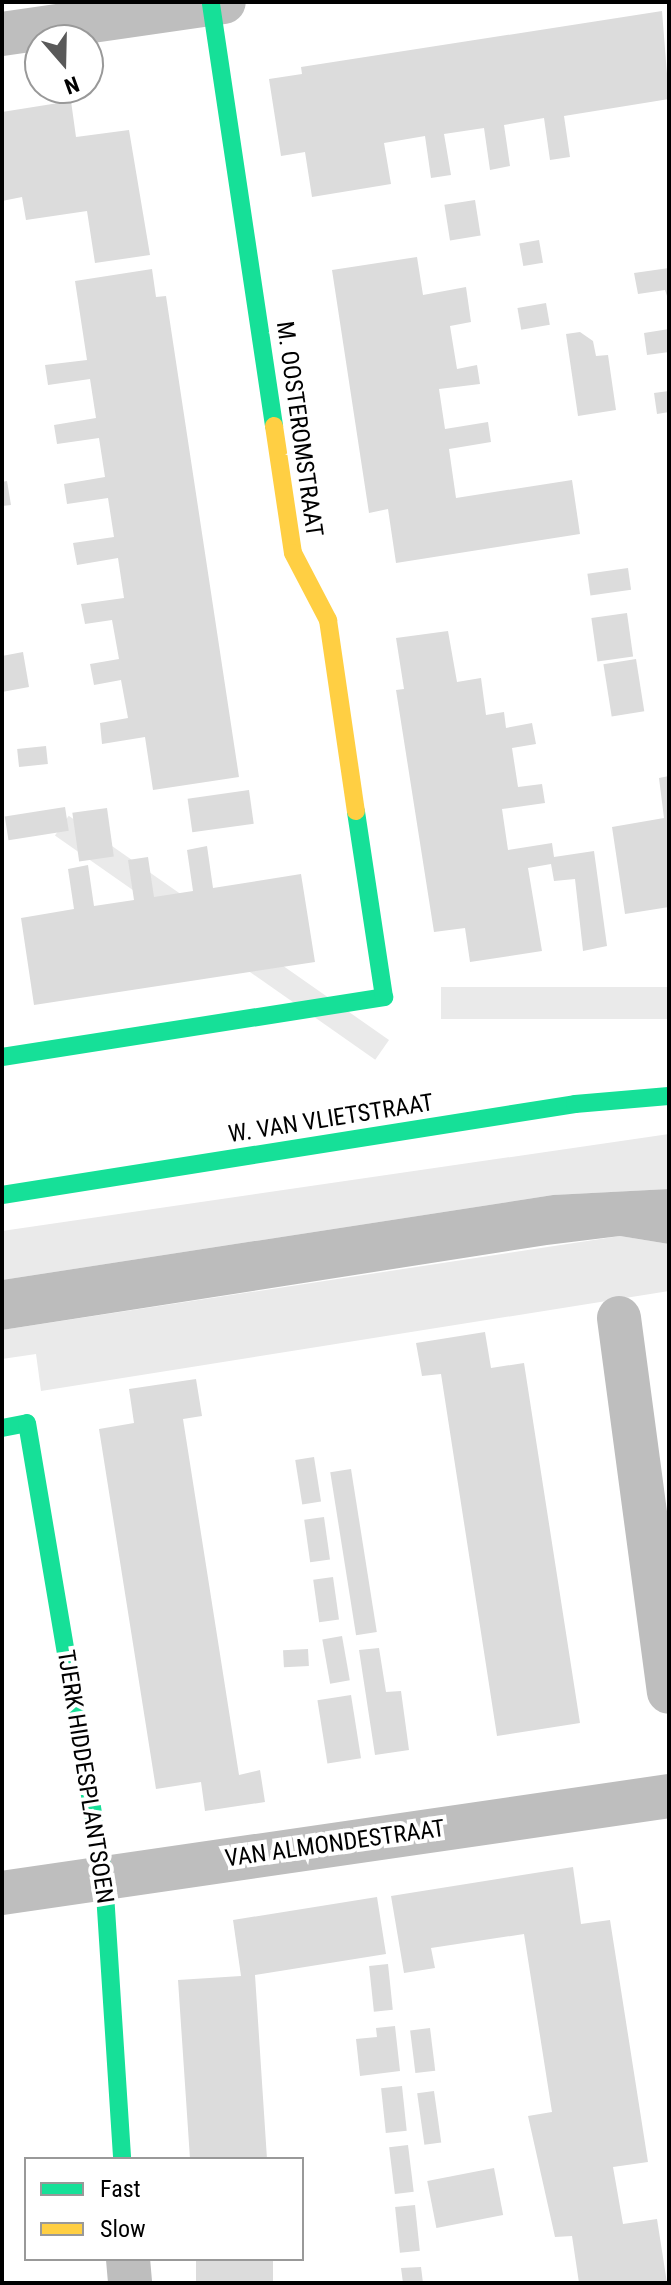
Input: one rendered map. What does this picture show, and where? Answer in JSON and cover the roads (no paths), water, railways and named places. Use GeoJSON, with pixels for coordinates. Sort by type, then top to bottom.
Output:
{"type":"FeatureCollection","features":[{"type":"Feature","properties":{"kind":"street"},"geometry":{"type":"LineString","coordinates":[[2,34],[217,3]]}},
{"type":"Feature","properties":{"kind":"street","name":"M. OOSTEROMSTRAAT"},"geometry":{"type":"LineString","coordinates":[[2,1057],[384,997],[328,620],[293,553],[217,3]]}},
{"type":"Feature","properties":{"kind":"street","name":"W. VAN VLIETSTRAAT"},"geometry":{"type":"LineString","coordinates":[[2,1195],[575,1104],[669,1096]]}},
{"type":"Feature","properties":{"kind":"street"},"geometry":{"type":"LineString","coordinates":[[619,1318],[669,1692]]}},
{"type":"Feature","properties":{"kind":"street","name":"TJERK HIDDESPLANTSOEN"},"geometry":{"type":"LineString","coordinates":[[2,1428],[27,1423],[104,1878],[122,2157]]}},
{"type":"Feature","properties":{"kind":"street","name":"VAN ALMONDESTRAAT"},"geometry":{"type":"LineString","coordinates":[[2,1893],[669,1796]]}},
{"type":"Feature","properties":{"kind":"street"},"geometry":{"type":"LineString","coordinates":[[128,2261],[130,2283]]}}]}
